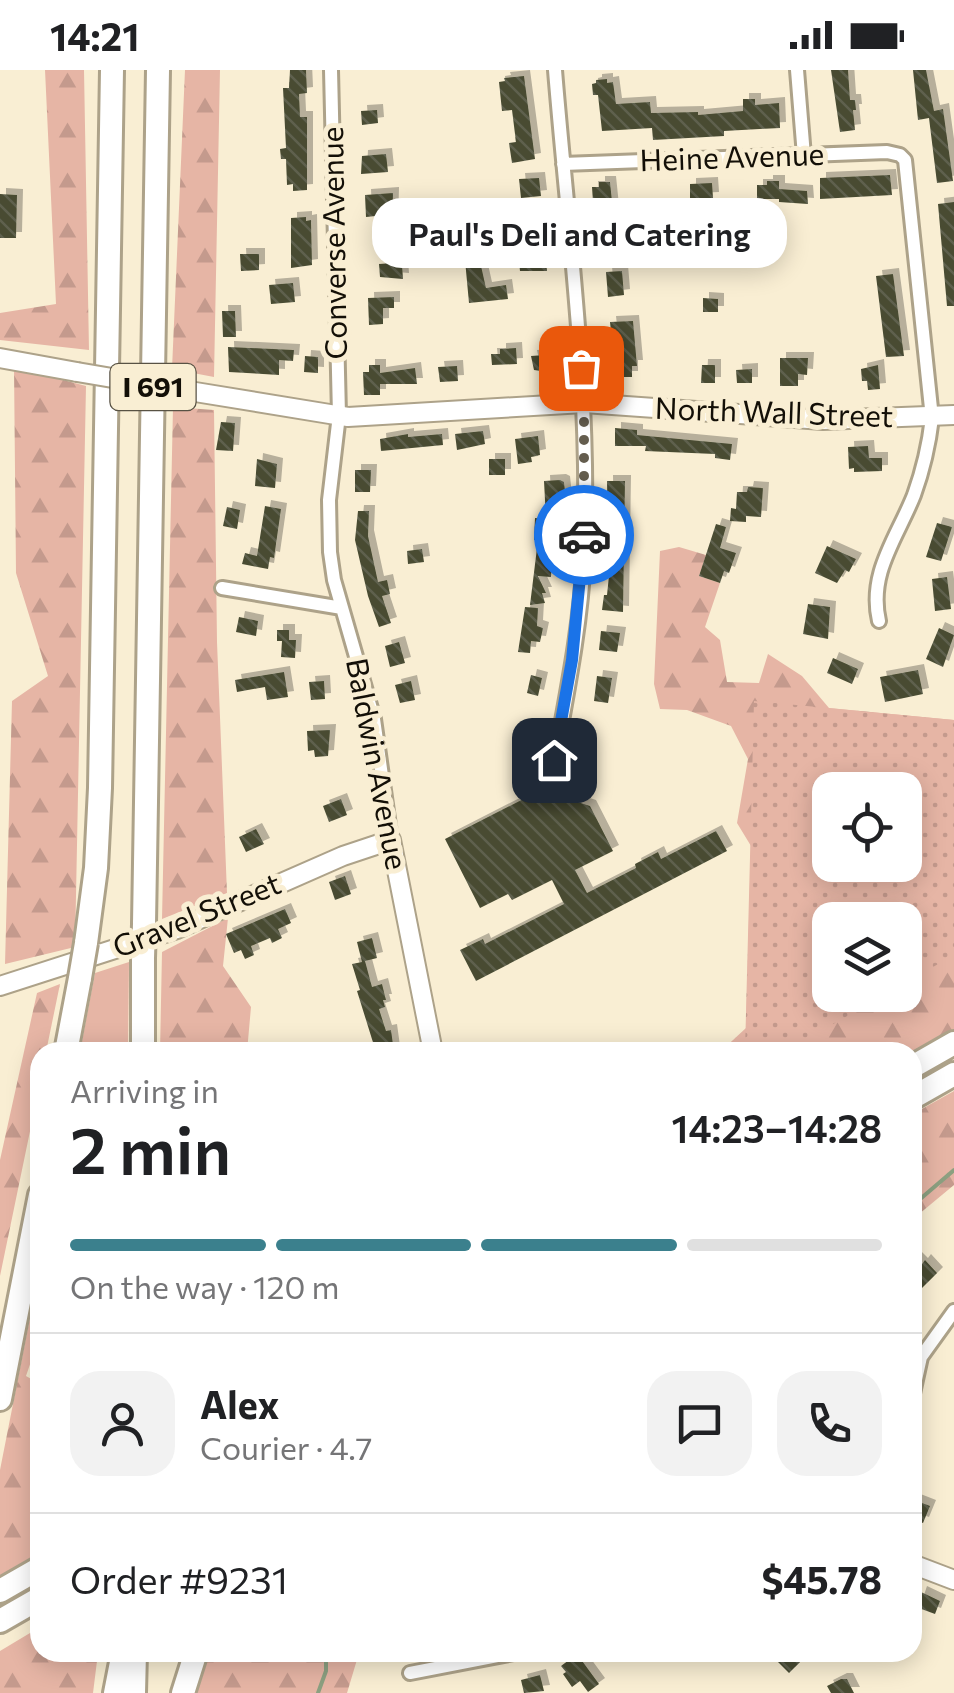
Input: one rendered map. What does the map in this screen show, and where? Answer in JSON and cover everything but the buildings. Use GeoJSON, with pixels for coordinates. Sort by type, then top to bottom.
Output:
{"type":"FeatureCollection","features":[{"type":"Feature","properties":{"kind":"highway","name":"I 691"},"geometry":{"type":"LineString","coordinates":[[68,1042],[96,868],[100,788],[112,70]]}},
{"type":"Feature","properties":{"kind":"highway","name":"I 691"},"geometry":{"type":"LineString","coordinates":[[142,1042],[158,70]]}},
{"type":"Feature","properties":{"kind":"highway"},"geometry":{"type":"LineString","coordinates":[[922,1061],[954,1043]]}},
{"type":"Feature","properties":{"kind":"highway"},"geometry":{"type":"LineString","coordinates":[[922,1092],[954,1074]]}},
{"type":"Feature","properties":{"kind":"highway"},"geometry":{"type":"LineString","coordinates":[[0,1334],[14,1277],[30,1244]]}},
{"type":"Feature","properties":{"kind":"highway"},"geometry":{"type":"LineString","coordinates":[[0,1399],[30,1247]]}},
{"type":"Feature","properties":{"kind":"highway"},"geometry":{"type":"LineString","coordinates":[[0,1591],[30,1574]]}},
{"type":"Feature","properties":{"kind":"highway"},"geometry":{"type":"LineString","coordinates":[[0,1621],[30,1604]]}},
{"type":"Feature","properties":{"kind":"highway"},"geometry":{"type":"LineString","coordinates":[[114,1693],[120,1662]]}},
{"type":"Feature","properties":{"kind":"highway"},"geometry":{"type":"LineString","coordinates":[[134,1693],[135,1662]]}},
{"type":"Feature","properties":{"kind":"highway"},"geometry":{"type":"LineString","coordinates":[[182,1693],[193,1662]]}},
{"type":"Feature","properties":{"kind":"street","name":"Converse Avenue"},"geometry":{"type":"LineString","coordinates":[[331,70],[339,415]]}},
{"type":"Feature","properties":{"kind":"street"},"geometry":{"type":"LineString","coordinates":[[554,760],[584,560],[584,404],[555,70]]}},
{"type":"Feature","properties":{"kind":"street"},"geometry":{"type":"LineString","coordinates":[[797,70],[804,156]]}},
{"type":"Feature","properties":{"kind":"street","name":"Heine Avenue"},"geometry":{"type":"LineString","coordinates":[[563,164],[887,152],[900,155],[907,168],[932,418]]}},
{"type":"Feature","properties":{"kind":"street","name":"North Wall Street"},"geometry":{"type":"LineString","coordinates":[[0,358],[362,417],[584,404],[823,420],[954,416]]}},
{"type":"Feature","properties":{"kind":"street","name":"Baldwin Avenue"},"geometry":{"type":"LineString","coordinates":[[339,415],[328,525],[334,580],[374,719],[391,840],[430,1042]]}},
{"type":"Feature","properties":{"kind":"street"},"geometry":{"type":"LineString","coordinates":[[879,621],[875,604],[880,568],[913,497],[929,444],[932,418]]}},
{"type":"Feature","properties":{"kind":"street"},"geometry":{"type":"LineString","coordinates":[[222,588],[342,608]]}},
{"type":"Feature","properties":{"kind":"street","name":"Gravel Street"},"geometry":{"type":"LineString","coordinates":[[0,986],[177,928],[342,856],[391,840]]}},
{"type":"Feature","properties":{"kind":"street"},"geometry":{"type":"LineString","coordinates":[[922,1354],[954,1311]]}},
{"type":"Feature","properties":{"kind":"street"},"geometry":{"type":"LineString","coordinates":[[922,1568],[954,1580]]}},
{"type":"Feature","properties":{"kind":"street"},"geometry":{"type":"LineString","coordinates":[[410,1673],[467,1662]]}},
{"type":"Feature","properties":{"kind":"green space"},"geometry":{"type":"Polygon","coordinates":[[[45,70],[84,70],[89,350],[0,340],[0,313],[56,304],[45,70]]]}},
{"type":"Feature","properties":{"kind":"green space"},"geometry":{"type":"Polygon","coordinates":[[[185,70],[220,70],[214,377],[172,369],[185,70]]]}},
{"type":"Feature","properties":{"kind":"green space"},"geometry":{"type":"Polygon","coordinates":[[[14,367],[86,386],[75,947],[5,964],[12,701],[48,676],[16,573],[14,367]]]}},
{"type":"Feature","properties":{"kind":"green space"},"geometry":{"type":"Polygon","coordinates":[[[173,407],[214,410],[217,642],[227,893],[162,919],[173,407]]]}},
{"type":"Feature","properties":{"kind":"green space"},"geometry":{"type":"Polygon","coordinates":[[[679,547],[706,555],[699,576],[720,583],[705,627],[720,640],[727,682],[759,683],[768,654],[802,676],[829,708],[954,720],[954,1030],[922,1049],[922,1042],[731,1042],[746,1028],[751,846],[737,823],[748,759],[731,726],[687,710],[660,709],[654,684],[660,551],[679,547]]]}},
{"type":"Feature","properties":{"kind":"green space"},"geometry":{"type":"Polygon","coordinates":[[[754,701],[954,720],[954,955],[922,973],[922,902],[812,902],[812,1012],[854,1012],[802,1042],[745,1042],[754,701]]]}},
{"type":"Feature","properties":{"kind":"green space"},"geometry":{"type":"Polygon","coordinates":[[[228,918],[223,966],[251,1007],[248,1042],[160,1042],[162,952],[228,918]]]}},
{"type":"Feature","properties":{"kind":"green space"},"geometry":{"type":"Polygon","coordinates":[[[129,962],[128,1042],[82,1042],[95,973],[129,962]]]}},
{"type":"Feature","properties":{"kind":"green space"},"geometry":{"type":"Polygon","coordinates":[[[60,984],[48,1042],[30,1042],[30,1131],[0,1276],[0,1160],[37,993],[60,984]]]}},
{"type":"Feature","properties":{"kind":"green space"},"geometry":{"type":"Polygon","coordinates":[[[954,1091],[954,1185],[922,1212],[922,1109],[954,1091]]]}},
{"type":"Feature","properties":{"kind":"green space"},"geometry":{"type":"Polygon","coordinates":[[[30,1318],[30,1364],[26,1376],[30,1378],[30,1562],[0,1578],[0,1470],[30,1318]]]}},
{"type":"Feature","properties":{"kind":"green space"},"geometry":{"type":"Polygon","coordinates":[[[30,1633],[30,1662],[97,1662],[93,1693],[0,1693],[0,1651],[30,1633]]]}},
{"type":"Feature","properties":{"kind":"green space"},"geometry":{"type":"Polygon","coordinates":[[[203,1662],[356,1662],[347,1693],[191,1693],[203,1662]]]}},
{"type":"Feature","properties":{"kind":"waterway"},"geometry":{"type":"LineString","coordinates":[[922,1197],[954,1170]]}},
{"type":"Feature","properties":{"kind":"waterway"},"geometry":{"type":"LineString","coordinates":[[318,1693],[326,1662]]}},
{"type":"Feature","properties":{"kind":"way so far"},"geometry":{"type":"LineString","coordinates":[[581,368],[586,461],[584,535]]}},
{"type":"Feature","properties":{"kind":"place","name":"Paul's Deli and Catering"},"geometry":{"type":"Point","coordinates":[581,368]}},
{"type":"Feature","properties":{"kind":"route"},"geometry":{"type":"LineString","coordinates":[[554,760],[572,660],[584,535]]}}]}
